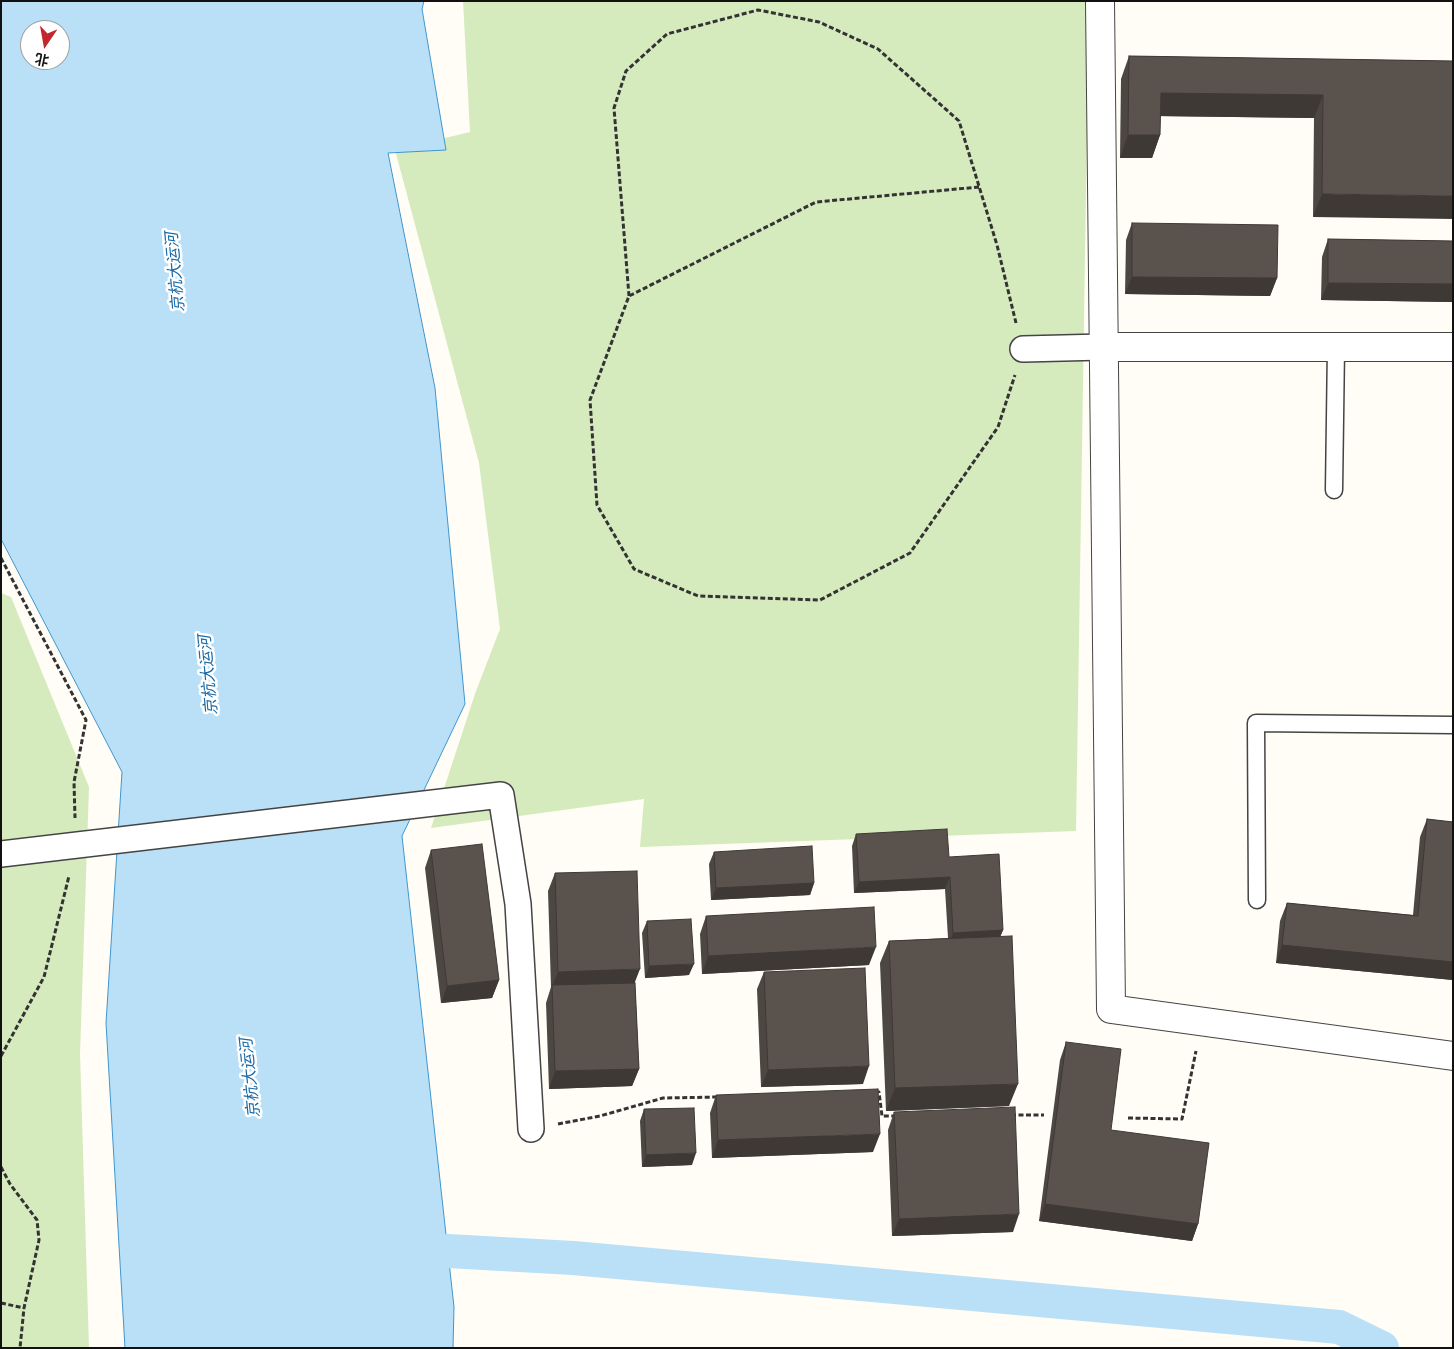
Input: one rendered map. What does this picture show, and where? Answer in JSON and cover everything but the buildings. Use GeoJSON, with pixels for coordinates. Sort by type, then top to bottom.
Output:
{"type":"FeatureCollection","features":[{"type":"Feature","properties":{"kind":"street"},"geometry":{"type":"LineString","coordinates":[[1100,1],[1111,1009],[1453,1056]]}},
{"type":"Feature","properties":{"kind":"street"},"geometry":{"type":"LineString","coordinates":[[1022,348],[1453,347]]}},
{"type":"Feature","properties":{"kind":"street"},"geometry":{"type":"LineString","coordinates":[[1,854],[87,846],[501,795],[518,904],[531,1129]]}},
{"type":"Feature","properties":{"kind":"lane"},"geometry":{"type":"LineString","coordinates":[[1334,490],[1336,347]]}},
{"type":"Feature","properties":{"kind":"lane"},"geometry":{"type":"LineString","coordinates":[[1257,900],[1256,723],[1453,725]]}},
{"type":"Feature","properties":{"kind":"path"},"geometry":{"type":"LineString","coordinates":[[758,10],[819,22],[878,49],[959,121],[978,187],[997,245],[1022,348],[998,427],[910,553],[820,600],[698,596],[634,569],[597,505],[590,400],[629,296],[614,108],[626,71],[667,34],[758,10]]}},
{"type":"Feature","properties":{"kind":"path"},"geometry":{"type":"LineString","coordinates":[[629,296],[816,202],[978,187]]}},
{"type":"Feature","properties":{"kind":"path"},"geometry":{"type":"LineString","coordinates":[[1,558],[86,720],[74,782],[87,846],[44,977],[1,1056]]}},
{"type":"Feature","properties":{"kind":"path"},"geometry":{"type":"LineString","coordinates":[[1128,1118],[1182,1120],[1202,1022]]}},
{"type":"Feature","properties":{"kind":"path"},"geometry":{"type":"LineString","coordinates":[[870,1092],[879,1092],[882,1116],[901,1116]]}},
{"type":"Feature","properties":{"kind":"path"},"geometry":{"type":"LineString","coordinates":[[531,1129],[600,1116],[663,1098],[722,1097]]}},
{"type":"Feature","properties":{"kind":"path"},"geometry":{"type":"LineString","coordinates":[[1006,1115],[1044,1115]]}},
{"type":"Feature","properties":{"kind":"path"},"geometry":{"type":"LineString","coordinates":[[1,1167],[10,1184],[37,1220],[39,1240],[24,1308],[20,1348]]}},
{"type":"Feature","properties":{"kind":"path"},"geometry":{"type":"LineString","coordinates":[[1,1303],[24,1308]]}},
{"type":"Feature","properties":{"kind":"green space"},"geometry":{"type":"Polygon","coordinates":[[[463,1],[1089,1],[1076,831],[640,847],[644,799],[431,828],[476,691],[500,629],[479,463],[395,150],[470,132],[463,1]]]}},
{"type":"Feature","properties":{"kind":"green space"},"geometry":{"type":"Polygon","coordinates":[[[1,593],[11,597],[89,787],[80,1054],[89,1348],[1,1348],[1,593]]]}},
{"type":"Feature","properties":{"kind":"water","name":"京杭大运河"},"geometry":{"type":"Polygon","coordinates":[[[1,1],[424,1],[422,9],[446,150],[388,153],[435,388],[465,704],[402,836],[454,1307],[453,1348],[125,1348],[106,1023],[122,772],[1,539],[1,1]]]}},
{"type":"Feature","properties":{"kind":"waterway"},"geometry":{"type":"LineString","coordinates":[[403,1257],[448,1251],[573,1258],[1339,1327],[1382,1348]]}}]}
